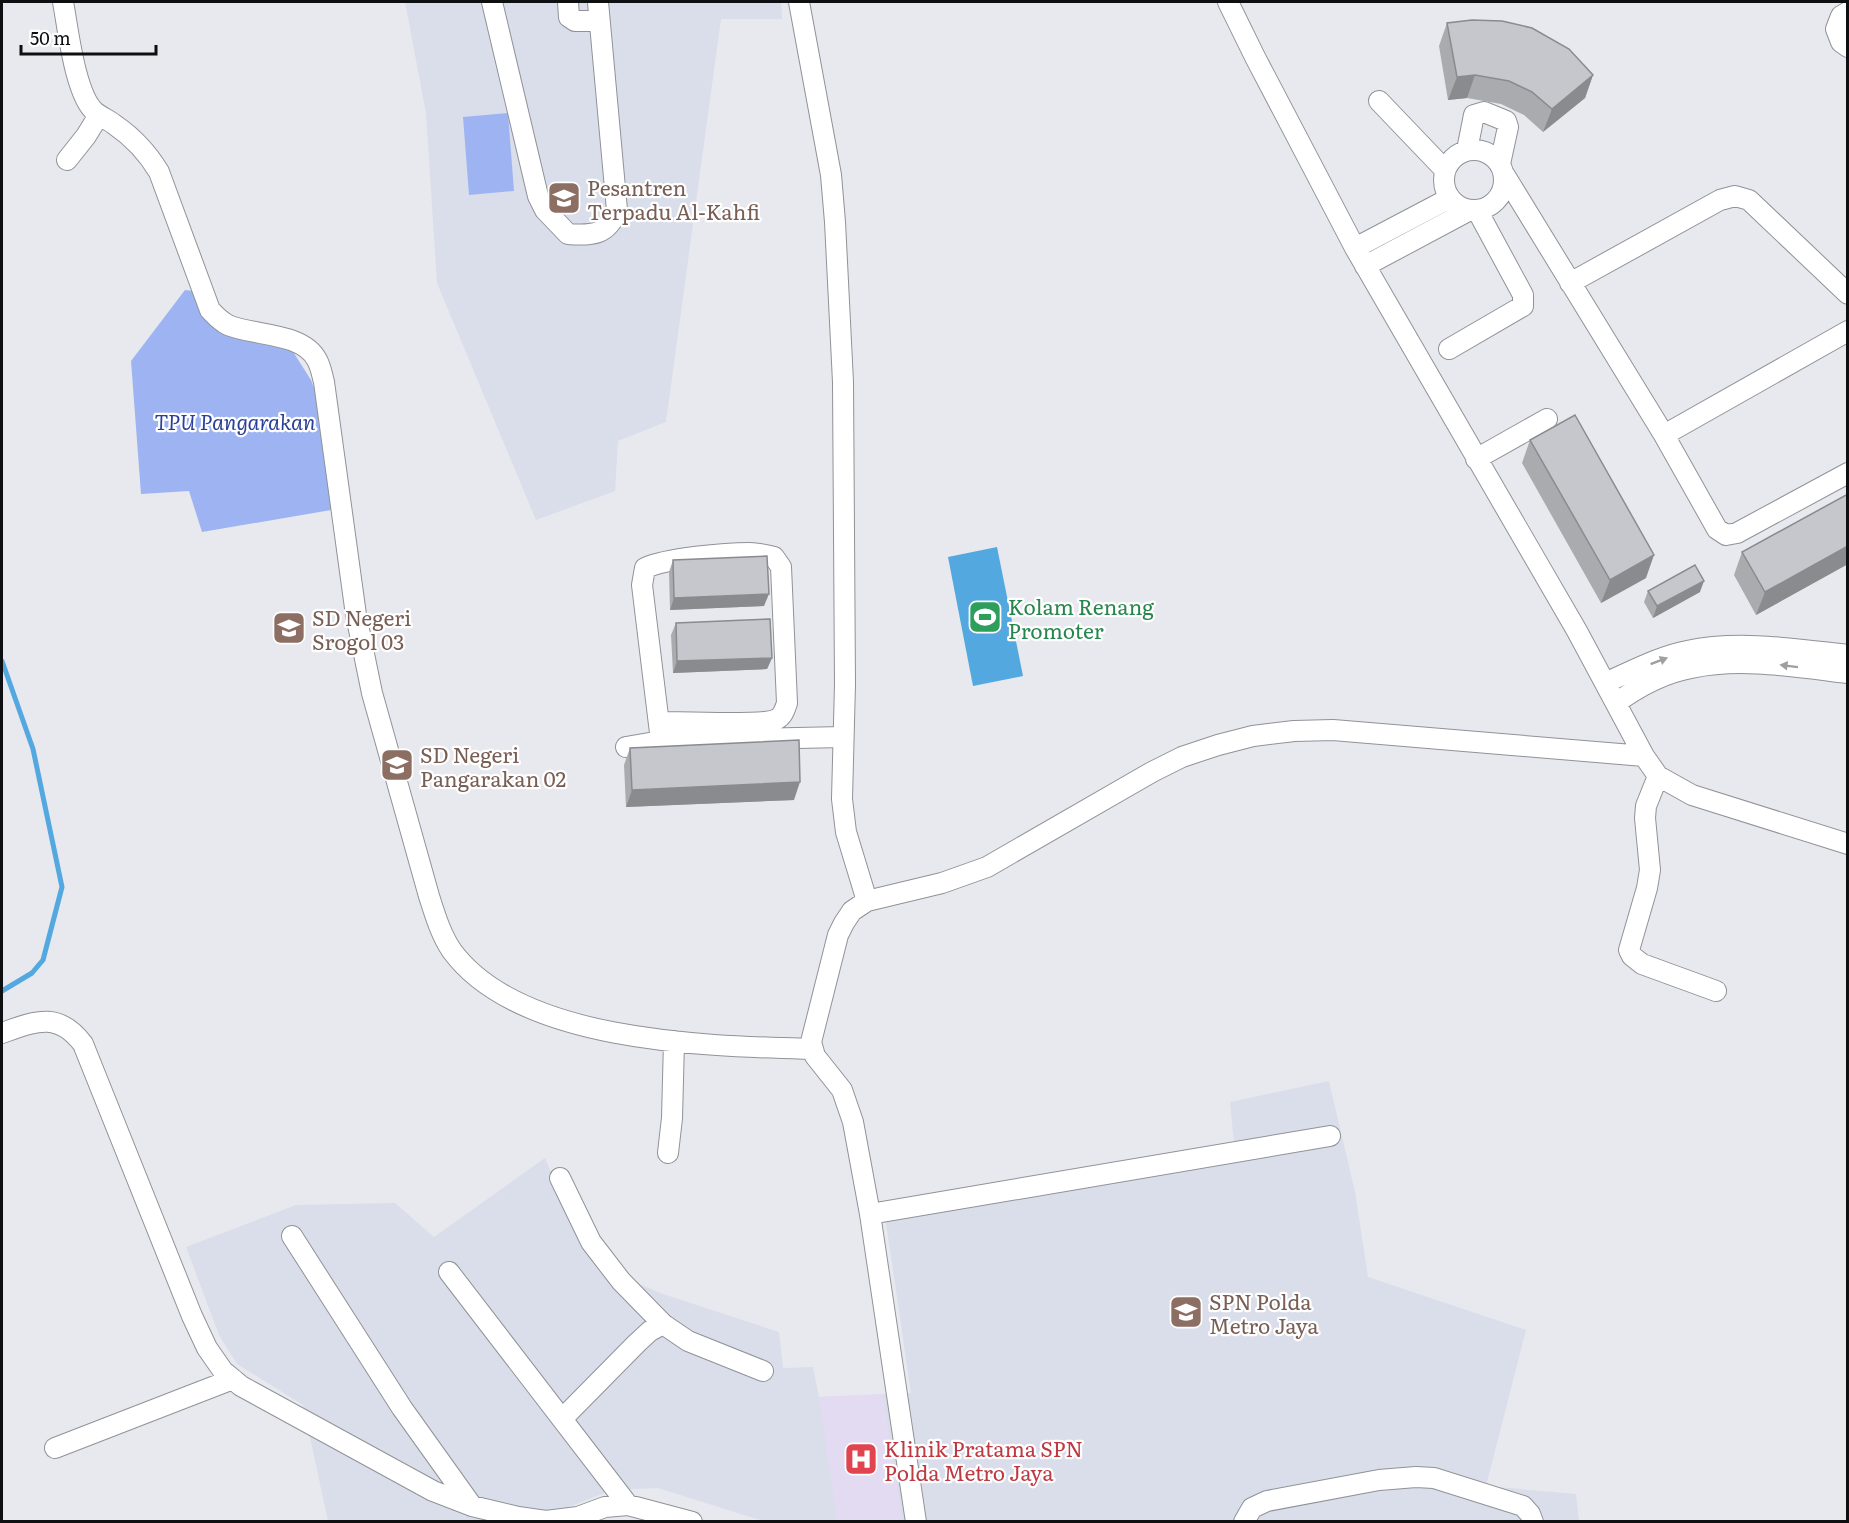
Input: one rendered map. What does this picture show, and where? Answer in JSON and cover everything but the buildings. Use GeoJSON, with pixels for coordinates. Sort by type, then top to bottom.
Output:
{"type":"FeatureCollection","features":[{"type":"Feature","properties":{"kind":"street"},"geometry":{"type":"LineString","coordinates":[[63,2],[82,91],[88,103],[99,115],[137,142],[149,155],[159,172],[210,310],[218,319],[229,325],[291,340],[307,348],[317,359],[324,382],[349,569],[372,693],[429,897],[438,925],[452,950],[469,969],[492,987],[521,1005],[554,1019],[594,1029],[674,1041],[737,1047],[812,1049]]}},
{"type":"Feature","properties":{"kind":"street"},"geometry":{"type":"LineString","coordinates":[[492,2],[538,196],[545,210],[568,234],[588,236],[606,229],[613,222],[616,210],[598,2]]}},
{"type":"Feature","properties":{"kind":"street"},"geometry":{"type":"LineString","coordinates":[[568,2],[569,17],[575,21],[599,21]]}},
{"type":"Feature","properties":{"kind":"street"},"geometry":{"type":"LineString","coordinates":[[799,2],[831,175],[835,222],[843,382],[842,799],[843,817],[867,901]]}},
{"type":"Feature","properties":{"kind":"street"},"geometry":{"type":"LineString","coordinates":[[1228,2],[1355,248],[1605,683],[1644,756],[1658,776],[1692,795],[1848,844]]}},
{"type":"Feature","properties":{"kind":"street"},"geometry":{"type":"LineString","coordinates":[[1848,12],[1841,16],[1836,29],[1841,42],[1848,47]]}},
{"type":"Feature","properties":{"kind":"street"},"geometry":{"type":"LineString","coordinates":[[1379,101],[1445,170]]}},
{"type":"Feature","properties":{"kind":"street"},"geometry":{"type":"LineString","coordinates":[[1365,266],[1473,210],[1488,206],[1500,196],[1504,185],[1502,169],[1508,127],[1506,121],[1484,112],[1474,115],[1467,150]]}},
{"type":"Feature","properties":{"kind":"street"},"geometry":{"type":"LineString","coordinates":[[67,160],[87,136],[99,115]]}},
{"type":"Feature","properties":{"kind":"street"},"geometry":{"type":"LineString","coordinates":[[1449,349],[1523,306],[1523,295],[1473,210],[1458,206],[1450,198],[1443,180],[1450,161],[1458,154],[1467,150],[1480,150],[1491,155],[1502,169],[1569,283],[1664,435],[1717,529],[1726,535],[1737,533],[1848,473]]}},
{"type":"Feature","properties":{"kind":"street"},"geometry":{"type":"LineString","coordinates":[[1569,283],[1720,200],[1735,196],[1749,200],[1848,294]]}},
{"type":"Feature","properties":{"kind":"street"},"geometry":{"type":"LineString","coordinates":[[1355,248],[1450,198]]}},
{"type":"Feature","properties":{"kind":"street"},"geometry":{"type":"LineString","coordinates":[[1664,435],[1848,331]]}},
{"type":"Feature","properties":{"kind":"street"},"geometry":{"type":"LineString","coordinates":[[1476,459],[1547,419]]}},
{"type":"Feature","properties":{"kind":"street"},"geometry":{"type":"LineString","coordinates":[[626,747],[660,732],[760,722],[777,719],[784,711],[787,703],[781,567],[774,556],[751,553],[688,558],[654,564],[645,568],[642,585],[660,732]]}},
{"type":"Feature","properties":{"kind":"street"},"geometry":{"type":"LineString","coordinates":[[1605,683],[1684,651],[1708,647],[1774,646],[1848,655]]}},
{"type":"Feature","properties":{"kind":"street"},"geometry":{"type":"LineString","coordinates":[[1616,703],[1638,687],[1689,668],[1710,664],[1773,664],[1848,673]]}},
{"type":"Feature","properties":{"kind":"street"},"geometry":{"type":"LineString","coordinates":[[916,1521],[870,1214],[849,1106],[842,1090],[812,1049],[812,1033],[838,935],[852,911],[867,901],[942,883],[987,867],[1172,762],[1218,745],[1253,736],[1294,730],[1333,730],[1644,756]]}},
{"type":"Feature","properties":{"kind":"street"},"geometry":{"type":"LineString","coordinates":[[660,732],[843,737]]}},
{"type":"Feature","properties":{"kind":"street"},"geometry":{"type":"LineString","coordinates":[[1658,776],[1646,806],[1644,818],[1650,870],[1629,950],[1632,956],[1642,964],[1716,991]]}},
{"type":"Feature","properties":{"kind":"street"},"geometry":{"type":"LineString","coordinates":[[2,1033],[27,1024],[59,1023],[72,1030],[83,1044],[192,1316],[207,1348],[223,1371],[241,1386],[434,1491],[472,1506],[546,1521],[573,1519],[605,1507],[628,1505],[692,1521]]}},
{"type":"Feature","properties":{"kind":"street"},"geometry":{"type":"LineString","coordinates":[[668,1153],[672,1118],[674,1041]]}},
{"type":"Feature","properties":{"kind":"street"},"geometry":{"type":"LineString","coordinates":[[870,1214],[1330,1136]]}},
{"type":"Feature","properties":{"kind":"street"},"geometry":{"type":"LineString","coordinates":[[560,1178],[591,1242],[621,1281],[663,1324],[688,1341],[763,1371]]}},
{"type":"Feature","properties":{"kind":"street"},"geometry":{"type":"LineString","coordinates":[[291,1236],[402,1408],[472,1506]]}},
{"type":"Feature","properties":{"kind":"street"},"geometry":{"type":"LineString","coordinates":[[449,1272],[628,1505]]}},
{"type":"Feature","properties":{"kind":"street"},"geometry":{"type":"LineString","coordinates":[[562,1419],[637,1343],[650,1331],[663,1324]]}},
{"type":"Feature","properties":{"kind":"street"},"geometry":{"type":"LineString","coordinates":[[55,1448],[233,1379]]}},
{"type":"Feature","properties":{"kind":"street"},"geometry":{"type":"LineString","coordinates":[[1244,1521],[1252,1508],[1266,1501],[1379,1479],[1416,1478],[1434,1478],[1523,1506],[1533,1521]]}},
{"type":"Feature","properties":{"kind":"shaded area","name":"Pesantren Terpadu Al-Kahfi"},"geometry":{"type":"Polygon","coordinates":[[[405,2],[781,2],[782,19],[721,19],[666,422],[618,441],[615,491],[536,520],[437,283],[426,113],[405,2]]]}},
{"type":"Feature","properties":{"kind":"shaded area","name":"Kolam Renang Promoter"},"geometry":{"type":"Polygon","coordinates":[[[997,547],[1023,676],[973,686],[948,557],[997,547]]]}},
{"type":"Feature","properties":{"kind":"shaded area","name":"SPN Polda Metro Jaya"},"geometry":{"type":"Polygon","coordinates":[[[1329,1081],[1355,1192],[1368,1277],[1526,1330],[1486,1486],[1576,1494],[1579,1521],[766,1522],[658,1488],[612,1490],[556,1512],[542,1521],[328,1521],[303,1405],[237,1364],[219,1335],[186,1247],[296,1205],[395,1203],[434,1237],[545,1158],[567,1210],[608,1271],[663,1294],[779,1332],[783,1368],[813,1367],[819,1397],[911,1393],[884,1209],[1235,1153],[1230,1102],[1329,1081]]]}},
{"type":"Feature","properties":{"kind":"shaded area","name":"Klinik Pratama SPN Polda Metro Jaya"},"geometry":{"type":"Polygon","coordinates":[[[883,1394],[903,1521],[837,1521],[819,1397],[883,1394]]]}},
{"type":"Feature","properties":{"kind":"green space"},"geometry":{"type":"Polygon","coordinates":[[[508,113],[514,191],[469,195],[463,117],[508,113]]]}},
{"type":"Feature","properties":{"kind":"green space","name":"TPU Pangarakan"},"geometry":{"type":"Polygon","coordinates":[[[185,290],[194,291],[215,315],[285,339],[311,380],[323,412],[330,441],[331,510],[202,532],[189,491],[141,494],[131,361],[185,290]]]}},
{"type":"Feature","properties":{"kind":"waterway"},"geometry":{"type":"LineString","coordinates":[[2,661],[33,749],[62,887],[43,960],[32,973],[2,991]]}},
{"type":"Feature","properties":{"kind":"place","name":"Pesantren Terpadu Al-Kahfi"},"geometry":{"type":"Point","coordinates":[564,198]}},
{"type":"Feature","properties":{"kind":"place","name":"Kolam Renang Promoter"},"geometry":{"type":"Point","coordinates":[985,617]}},
{"type":"Feature","properties":{"kind":"place","name":"SD Negeri Srogol 03"},"geometry":{"type":"Point","coordinates":[289,628]}},
{"type":"Feature","properties":{"kind":"place","name":"SD Negeri Pangarakan 02"},"geometry":{"type":"Point","coordinates":[397,765]}},
{"type":"Feature","properties":{"kind":"place","name":"SPN Polda Metro Jaya"},"geometry":{"type":"Point","coordinates":[1186,1312]}},
{"type":"Feature","properties":{"kind":"place","name":"Klinik Pratama SPN Polda Metro Jaya"},"geometry":{"type":"Point","coordinates":[861,1459]}}]}
